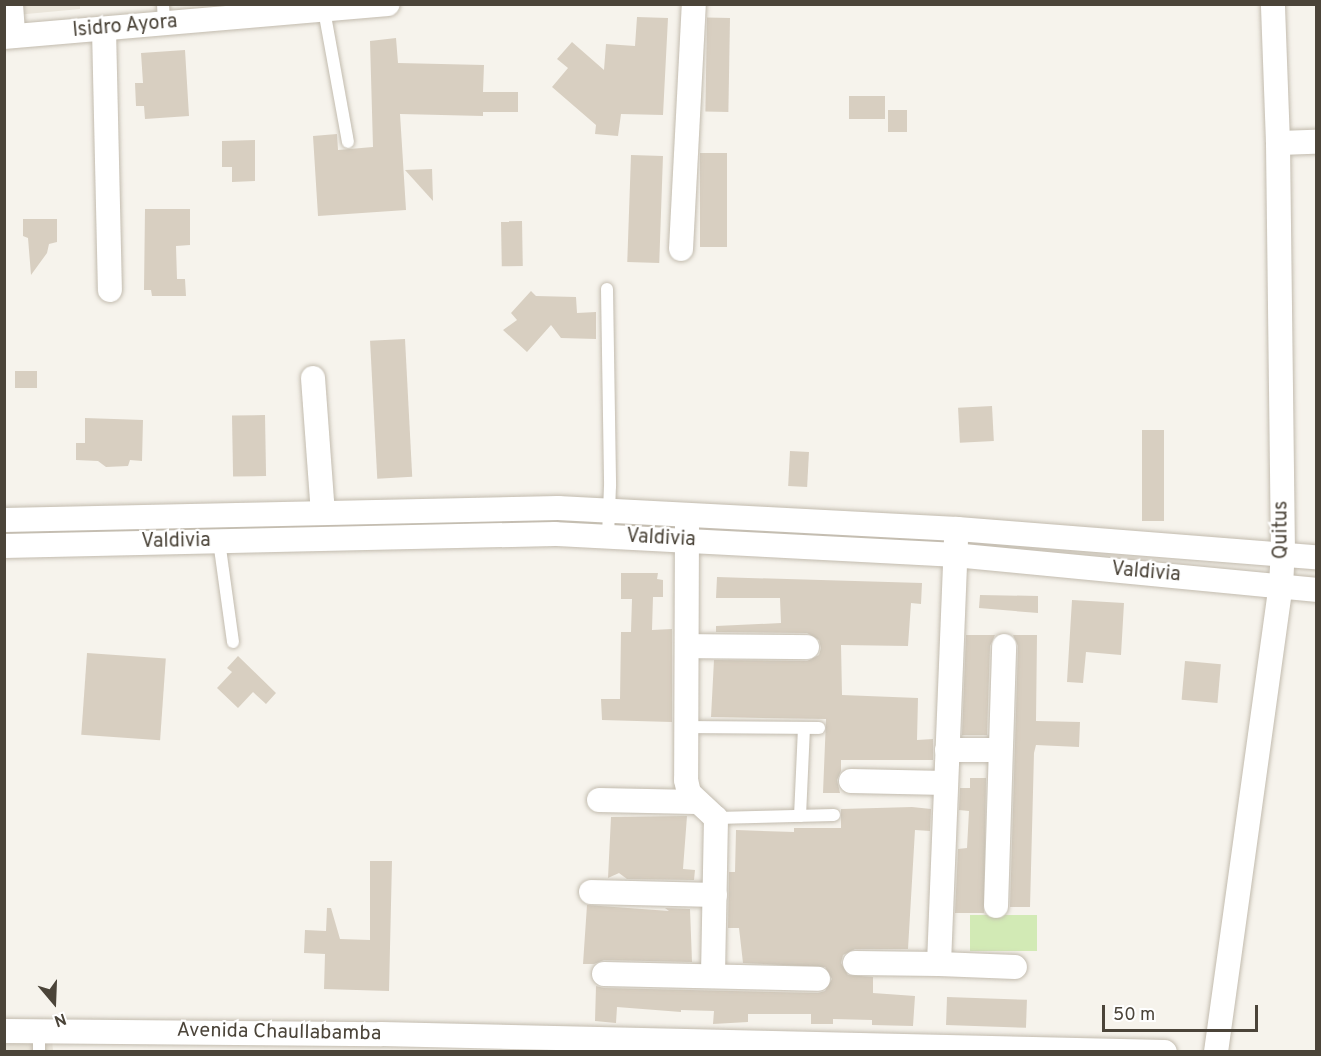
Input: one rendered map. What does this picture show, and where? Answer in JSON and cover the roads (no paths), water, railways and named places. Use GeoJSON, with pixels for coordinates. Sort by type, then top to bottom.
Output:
{"type":"FeatureCollection","features":[{"type":"Feature","properties":{"kind":"street"},"geometry":{"type":"LineString","coordinates":[[8,37],[10,4]]}},
{"type":"Feature","properties":{"kind":"street"},"geometry":{"type":"LineString","coordinates":[[681,249],[694,4]]}},
{"type":"Feature","properties":{"kind":"street","name":"Quitus"},"geometry":{"type":"LineString","coordinates":[[1216,1052],[1281,586],[1283,553],[1278,143],[1273,4]]}},
{"type":"Feature","properties":{"kind":"street","name":"Isidro Ayora"},"geometry":{"type":"LineString","coordinates":[[8,37],[104,29],[164,14],[324,10],[386,5]]}},
{"type":"Feature","properties":{"kind":"street"},"geometry":{"type":"LineString","coordinates":[[104,29],[110,290]]}},
{"type":"Feature","properties":{"kind":"street"},"geometry":{"type":"LineString","coordinates":[[1278,143],[1317,142]]}},
{"type":"Feature","properties":{"kind":"street"},"geometry":{"type":"LineString","coordinates":[[313,378],[323,513]]}},
{"type":"Feature","properties":{"kind":"street","name":"Valdivia"},"geometry":{"type":"LineString","coordinates":[[4,520],[558,508],[957,529],[1317,556]]}},
{"type":"Feature","properties":{"kind":"street"},"geometry":{"type":"LineString","coordinates":[[687,513],[688,727],[686,780],[688,793],[716,818],[713,975]]}},
{"type":"Feature","properties":{"kind":"street"},"geometry":{"type":"LineString","coordinates":[[199,516],[210,541]]}},
{"type":"Feature","properties":{"kind":"street"},"geometry":{"type":"LineString","coordinates":[[939,964],[954,555],[957,529]]}},
{"type":"Feature","properties":{"kind":"street","name":"Valdivia"},"geometry":{"type":"LineString","coordinates":[[4,546],[555,534],[954,555],[1317,590]]}},
{"type":"Feature","properties":{"kind":"street"},"geometry":{"type":"LineString","coordinates":[[1155,573],[1158,545]]}},
{"type":"Feature","properties":{"kind":"street"},"geometry":{"type":"LineString","coordinates":[[688,646],[807,647]]}},
{"type":"Feature","properties":{"kind":"street"},"geometry":{"type":"LineString","coordinates":[[996,906],[1004,646]]}},
{"type":"Feature","properties":{"kind":"street"},"geometry":{"type":"LineString","coordinates":[[947,750],[1000,750]]}},
{"type":"Feature","properties":{"kind":"street"},"geometry":{"type":"LineString","coordinates":[[851,781],[946,783]]}},
{"type":"Feature","properties":{"kind":"street"},"geometry":{"type":"LineString","coordinates":[[598,800],[696,802]]}},
{"type":"Feature","properties":{"kind":"street"},"geometry":{"type":"LineString","coordinates":[[591,891],[715,895]]}},
{"type":"Feature","properties":{"kind":"street"},"geometry":{"type":"LineString","coordinates":[[855,963],[1015,967]]}},
{"type":"Feature","properties":{"kind":"street"},"geometry":{"type":"LineString","coordinates":[[604,974],[818,979]]}},
{"type":"Feature","properties":{"kind":"street","name":"Avenida Chaullabamba"},"geometry":{"type":"LineString","coordinates":[[4,1031],[39,1041],[1165,1052]]}},
{"type":"Feature","properties":{"kind":"lane"},"geometry":{"type":"LineString","coordinates":[[324,10],[348,142]]}},
{"type":"Feature","properties":{"kind":"lane"},"geometry":{"type":"LineString","coordinates":[[607,289],[608,537]]}},
{"type":"Feature","properties":{"kind":"lane"},"geometry":{"type":"LineString","coordinates":[[210,541],[232,642]]}},
{"type":"Feature","properties":{"kind":"lane"},"geometry":{"type":"LineString","coordinates":[[688,727],[819,728]]}},
{"type":"Feature","properties":{"kind":"lane"},"geometry":{"type":"LineString","coordinates":[[800,816],[804,728]]}},
{"type":"Feature","properties":{"kind":"lane"},"geometry":{"type":"LineString","coordinates":[[716,818],[834,815]]}}]}
